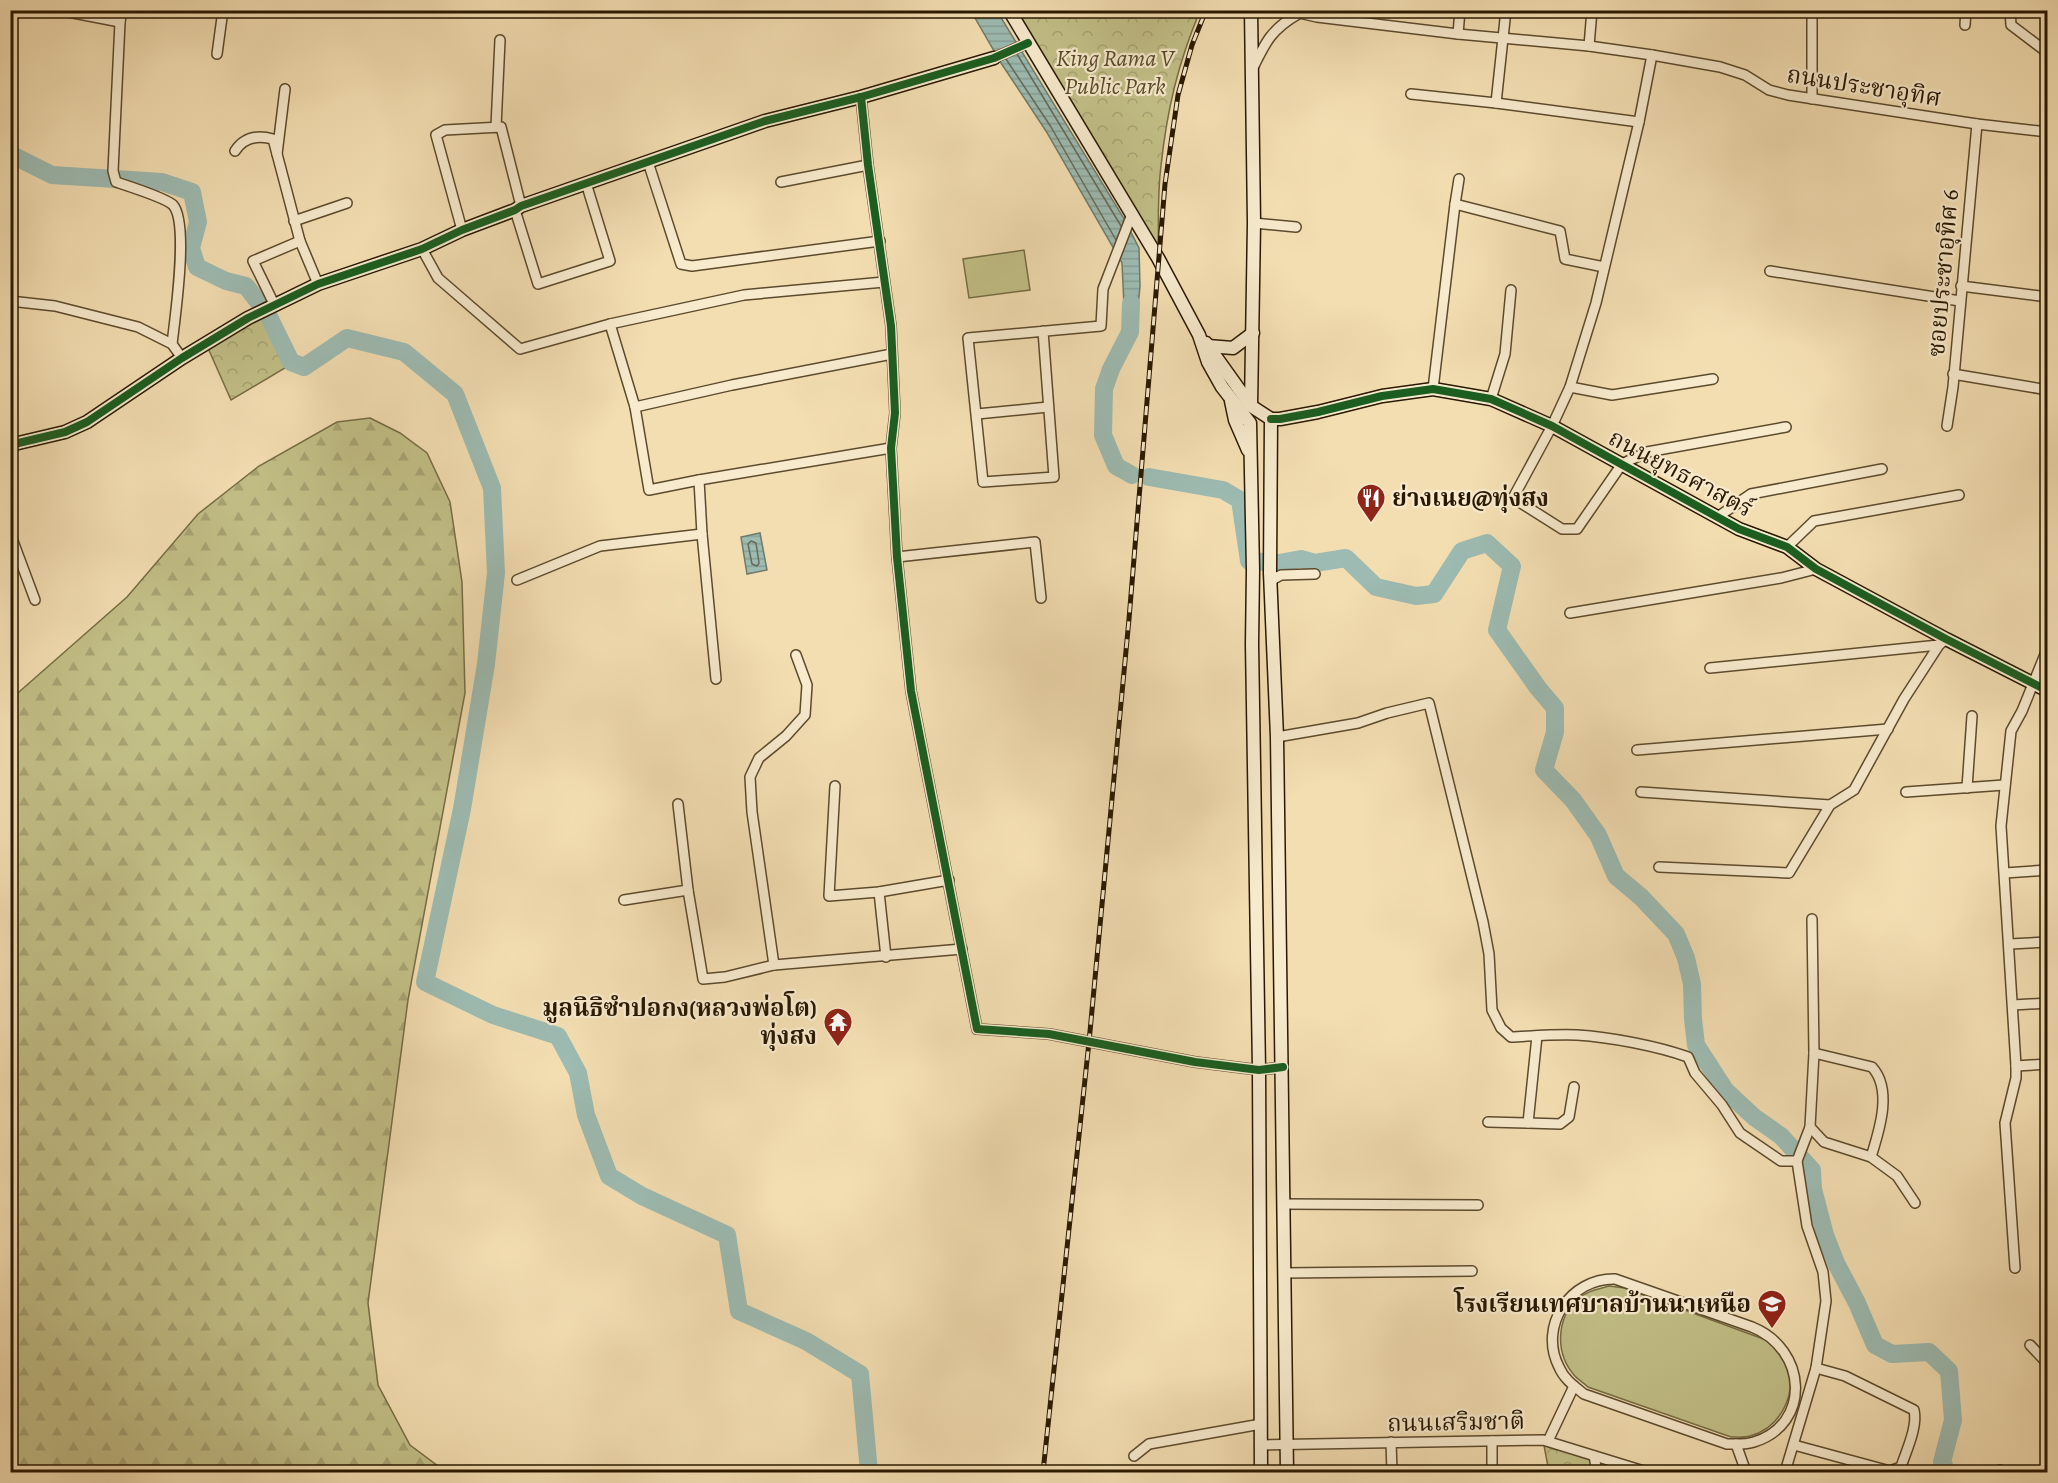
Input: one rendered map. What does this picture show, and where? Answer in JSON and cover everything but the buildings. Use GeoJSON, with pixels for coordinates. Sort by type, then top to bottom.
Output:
{"type":"FeatureCollection","features":[{"type":"Feature","properties":{"kind":"main road"},"geometry":{"type":"LineString","coordinates":[[1010,10],[1025,45],[1131,218],[1199,335],[1251,406],[1271,419],[1270,577],[1277,737],[1287,1473]]}},
{"type":"Feature","properties":{"kind":"main road"},"geometry":{"type":"LineString","coordinates":[[1251,10],[1254,223],[1251,406]]}},
{"type":"Feature","properties":{"kind":"main road"},"geometry":{"type":"LineString","coordinates":[[10,445],[65,432],[87,422],[182,358],[248,318],[318,284],[422,249],[462,230],[586,183],[765,121],[861,97],[994,58]]}},
{"type":"Feature","properties":{"kind":"main road"},"geometry":{"type":"LineString","coordinates":[[1208,346],[1233,348],[1253,333]]}},
{"type":"Feature","properties":{"kind":"main road"},"geometry":{"type":"LineString","coordinates":[[1199,335],[1208,362],[1250,423],[1259,1070],[1261,1473]]}},
{"type":"Feature","properties":{"kind":"main road","name":"ถนนยุทธศาสตร์"},"geometry":{"type":"LineString","coordinates":[[1271,419],[1309,414],[1382,396],[1433,389],[1491,399],[1552,426],[1739,529],[1787,547],[1816,569],[1942,642],[2048,691]]}},
{"type":"Feature","properties":{"kind":"main road"},"geometry":{"type":"LineString","coordinates":[[1230,397],[1251,459]]}},
{"type":"Feature","properties":{"kind":"street"},"geometry":{"type":"LineString","coordinates":[[58,10],[120,22]]}},
{"type":"Feature","properties":{"kind":"street"},"geometry":{"type":"LineString","coordinates":[[122,10],[115,177],[172,204],[179,217],[179,288],[172,344]]}},
{"type":"Feature","properties":{"kind":"street"},"geometry":{"type":"LineString","coordinates":[[218,54],[223,10]]}},
{"type":"Feature","properties":{"kind":"street","name":"ถนนประชาอุทิศ"},"geometry":{"type":"LineString","coordinates":[[1286,10],[1298,14],[1319,14],[1458,34],[1589,46],[1652,55],[1720,67],[1745,75],[1769,90],[1812,99],[1977,124],[2048,132]]}},
{"type":"Feature","properties":{"kind":"street"},"geometry":{"type":"LineString","coordinates":[[1458,34],[1460,10]]}},
{"type":"Feature","properties":{"kind":"street"},"geometry":{"type":"LineString","coordinates":[[1496,103],[1506,10]]}},
{"type":"Feature","properties":{"kind":"street"},"geometry":{"type":"LineString","coordinates":[[1589,46],[1592,10]]}},
{"type":"Feature","properties":{"kind":"street"},"geometry":{"type":"LineString","coordinates":[[1812,10],[1812,99]]}},
{"type":"Feature","properties":{"kind":"street"},"geometry":{"type":"LineString","coordinates":[[1965,25],[1966,10]]}},
{"type":"Feature","properties":{"kind":"street"},"geometry":{"type":"LineString","coordinates":[[2010,10],[2011,25],[2048,53]]}},
{"type":"Feature","properties":{"kind":"street"},"geometry":{"type":"LineString","coordinates":[[1251,73],[1271,34],[1298,14]]}},
{"type":"Feature","properties":{"kind":"street"},"geometry":{"type":"LineString","coordinates":[[496,127],[500,40]]}},
{"type":"Feature","properties":{"kind":"street"},"geometry":{"type":"LineString","coordinates":[[994,58],[1025,45]]}},
{"type":"Feature","properties":{"kind":"street"},"geometry":{"type":"LineString","coordinates":[[1652,55],[1639,122],[1596,303],[1570,387],[1552,426],[1513,498],[1562,529],[1577,530],[1622,464],[1647,452],[1786,427]]}},
{"type":"Feature","properties":{"kind":"street"},"geometry":{"type":"LineString","coordinates":[[277,154],[285,89]]}},
{"type":"Feature","properties":{"kind":"street"},"geometry":{"type":"LineString","coordinates":[[1411,94],[1639,122]]}},
{"type":"Feature","properties":{"kind":"street"},"geometry":{"type":"LineString","coordinates":[[861,97],[868,165],[891,326],[895,413],[891,448],[897,557],[911,691],[977,1029],[1048,1034],[1195,1062],[1259,1070],[1283,1067]]}},
{"type":"Feature","properties":{"kind":"street","name":"ซอยประชาอุทิศ 6"},"geometry":{"type":"LineString","coordinates":[[1947,426],[1977,124]]}},
{"type":"Feature","properties":{"kind":"street"},"geometry":{"type":"LineString","coordinates":[[462,230],[436,135],[445,130],[501,127],[537,284],[610,261],[586,183]]}},
{"type":"Feature","properties":{"kind":"street"},"geometry":{"type":"LineString","coordinates":[[235,151],[239,144],[246,140],[265,137],[273,139],[300,241],[318,284]]}},
{"type":"Feature","properties":{"kind":"street"},"geometry":{"type":"LineString","coordinates":[[648,162],[681,264],[692,266],[880,241]]}},
{"type":"Feature","properties":{"kind":"street"},"geometry":{"type":"LineString","coordinates":[[781,182],[868,165]]}},
{"type":"Feature","properties":{"kind":"street"},"geometry":{"type":"LineString","coordinates":[[1433,389],[1459,179]]}},
{"type":"Feature","properties":{"kind":"street"},"geometry":{"type":"LineString","coordinates":[[294,221],[347,203]]}},
{"type":"Feature","properties":{"kind":"street"},"geometry":{"type":"LineString","coordinates":[[1455,204],[1560,231],[1565,259],[1604,267]]}},
{"type":"Feature","properties":{"kind":"street"},"geometry":{"type":"LineString","coordinates":[[1043,331],[1054,477],[983,482],[968,338],[1043,331],[1101,326],[1103,289],[1131,218]]}},
{"type":"Feature","properties":{"kind":"street"},"geometry":{"type":"LineString","coordinates":[[1254,223],[1296,227]]}},
{"type":"Feature","properties":{"kind":"street"},"geometry":{"type":"LineString","coordinates":[[272,305],[253,261],[300,241]]}},
{"type":"Feature","properties":{"kind":"street"},"geometry":{"type":"LineString","coordinates":[[422,249],[438,278],[520,349],[610,324],[744,295],[884,282]]}},
{"type":"Feature","properties":{"kind":"street"},"geometry":{"type":"LineString","coordinates":[[1770,271],[1960,301]]}},
{"type":"Feature","properties":{"kind":"street"},"geometry":{"type":"LineString","coordinates":[[1961,286],[2048,297]]}},
{"type":"Feature","properties":{"kind":"street"},"geometry":{"type":"LineString","coordinates":[[1491,399],[1505,354],[1511,290]]}},
{"type":"Feature","properties":{"kind":"street"},"geometry":{"type":"LineString","coordinates":[[10,301],[55,306],[138,327],[172,344],[182,358]]}},
{"type":"Feature","properties":{"kind":"street"},"geometry":{"type":"LineString","coordinates":[[610,324],[635,407],[649,490],[891,448]]}},
{"type":"Feature","properties":{"kind":"street"},"geometry":{"type":"LineString","coordinates":[[635,407],[732,385],[892,354]]}},
{"type":"Feature","properties":{"kind":"street"},"geometry":{"type":"LineString","coordinates":[[1953,374],[2048,390]]}},
{"type":"Feature","properties":{"kind":"street"},"geometry":{"type":"LineString","coordinates":[[1570,387],[1612,395],[1713,379]]}},
{"type":"Feature","properties":{"kind":"street"},"geometry":{"type":"LineString","coordinates":[[1250,423],[1251,406]]}},
{"type":"Feature","properties":{"kind":"street"},"geometry":{"type":"LineString","coordinates":[[977,414],[1048,407]]}},
{"type":"Feature","properties":{"kind":"street"},"geometry":{"type":"LineString","coordinates":[[1719,516],[1751,494],[1882,469]]}},
{"type":"Feature","properties":{"kind":"street"},"geometry":{"type":"LineString","coordinates":[[699,480],[716,679]]}},
{"type":"Feature","properties":{"kind":"street"},"geometry":{"type":"LineString","coordinates":[[1787,547],[1814,521],[1959,495]]}},
{"type":"Feature","properties":{"kind":"street"},"geometry":{"type":"LineString","coordinates":[[10,533],[35,600]]}},
{"type":"Feature","properties":{"kind":"street"},"geometry":{"type":"LineString","coordinates":[[517,580],[600,546],[702,534]]}},
{"type":"Feature","properties":{"kind":"street"},"geometry":{"type":"LineString","coordinates":[[897,557],[1035,542],[1041,598]]}},
{"type":"Feature","properties":{"kind":"street"},"geometry":{"type":"LineString","coordinates":[[1570,613],[1781,578],[1816,569]]}},
{"type":"Feature","properties":{"kind":"street"},"geometry":{"type":"LineString","coordinates":[[1270,577],[1315,574]]}},
{"type":"Feature","properties":{"kind":"street"},"geometry":{"type":"LineString","coordinates":[[2048,590],[2048,595]]}},
{"type":"Feature","properties":{"kind":"street"},"geometry":{"type":"LineString","coordinates":[[1710,668],[1942,642]]}},
{"type":"Feature","properties":{"kind":"street"},"geometry":{"type":"LineString","coordinates":[[1659,867],[1789,873],[1830,805],[1854,790],[1904,699],[1942,642]]}},
{"type":"Feature","properties":{"kind":"street"},"geometry":{"type":"LineString","coordinates":[[2014,1268],[2005,1123],[2014,1087],[2016,1066],[2001,826],[2011,730],[2022,711],[2048,646]]}},
{"type":"Feature","properties":{"kind":"street"},"geometry":{"type":"LineString","coordinates":[[774,965],[752,812],[750,777],[759,758],[786,736],[805,716],[807,685],[796,655]]}},
{"type":"Feature","properties":{"kind":"street"},"geometry":{"type":"LineString","coordinates":[[1277,737],[1358,723],[1429,703],[1483,922],[1492,984],[1492,1010],[1501,1028],[1511,1037],[1575,1035],[1674,1052],[1688,1057],[1695,1073],[1722,1106],[1740,1133],[1781,1161],[1797,1161]]}},
{"type":"Feature","properties":{"kind":"street"},"geometry":{"type":"LineString","coordinates":[[1967,788],[1972,716]]}},
{"type":"Feature","properties":{"kind":"street"},"geometry":{"type":"LineString","coordinates":[[1638,750],[1888,729]]}},
{"type":"Feature","properties":{"kind":"street"},"geometry":{"type":"LineString","coordinates":[[1906,792],[2004,785]]}},
{"type":"Feature","properties":{"kind":"street"},"geometry":{"type":"LineString","coordinates":[[835,786],[829,896],[879,892],[949,879]]}},
{"type":"Feature","properties":{"kind":"street"},"geometry":{"type":"LineString","coordinates":[[1641,792],[1830,805]]}},
{"type":"Feature","properties":{"kind":"street"},"geometry":{"type":"LineString","coordinates":[[678,804],[688,890],[703,979],[725,977],[774,965],[962,949]]}},
{"type":"Feature","properties":{"kind":"street"},"geometry":{"type":"LineString","coordinates":[[2005,873],[2048,870]]}},
{"type":"Feature","properties":{"kind":"street"},"geometry":{"type":"LineString","coordinates":[[624,900],[688,890]]}},
{"type":"Feature","properties":{"kind":"street"},"geometry":{"type":"LineString","coordinates":[[879,892],[886,957]]}},
{"type":"Feature","properties":{"kind":"street"},"geometry":{"type":"LineString","coordinates":[[1785,1473],[1816,1368],[1826,1301],[1822,1272],[1807,1226],[1797,1161],[1810,1127],[1814,1053],[1812,919]]}},
{"type":"Feature","properties":{"kind":"street"},"geometry":{"type":"LineString","coordinates":[[2010,944],[2048,942]]}},
{"type":"Feature","properties":{"kind":"street"},"geometry":{"type":"LineString","coordinates":[[2013,1005],[2048,1003]]}},
{"type":"Feature","properties":{"kind":"street"},"geometry":{"type":"LineString","coordinates":[[1528,1123],[1537,1036]]}},
{"type":"Feature","properties":{"kind":"street"},"geometry":{"type":"LineString","coordinates":[[1814,1053],[1872,1067],[1877,1073],[1882,1094],[1881,1124],[1871,1156]]}},
{"type":"Feature","properties":{"kind":"street"},"geometry":{"type":"LineString","coordinates":[[2016,1066],[2048,1064]]}},
{"type":"Feature","properties":{"kind":"street"},"geometry":{"type":"LineString","coordinates":[[1488,1122],[1560,1124],[1569,1118],[1574,1087]]}},
{"type":"Feature","properties":{"kind":"street"},"geometry":{"type":"LineString","coordinates":[[1810,1127],[1824,1142],[1871,1156],[1897,1176],[1915,1203]]}},
{"type":"Feature","properties":{"kind":"street"},"geometry":{"type":"LineString","coordinates":[[1283,1204],[1478,1205]]}},
{"type":"Feature","properties":{"kind":"street"},"geometry":{"type":"LineString","coordinates":[[1284,1273],[1472,1271]]}},
{"type":"Feature","properties":{"kind":"street"},"geometry":{"type":"LineString","coordinates":[[1609,1279],[1621,1281],[1731,1319],[1763,1331],[1778,1342],[1793,1368],[1796,1388],[1788,1416],[1774,1432],[1756,1442],[1736,1444],[1719,1442],[1584,1394],[1562,1374],[1552,1347],[1553,1327],[1560,1308],[1573,1293],[1590,1283],[1609,1279]]}},
{"type":"Feature","properties":{"kind":"street"},"geometry":{"type":"LineString","coordinates":[[2030,1346],[2048,1364]]}},
{"type":"Feature","properties":{"kind":"street"},"geometry":{"type":"LineString","coordinates":[[1794,1445],[1890,1471],[1901,1467],[1909,1439],[1915,1416],[1914,1410],[1845,1376],[1816,1368]]}},
{"type":"Feature","properties":{"kind":"street"},"geometry":{"type":"LineString","coordinates":[[1548,1442],[1574,1386]]}},
{"type":"Feature","properties":{"kind":"street"},"geometry":{"type":"LineString","coordinates":[[1134,1455],[1149,1444],[1261,1424]]}},
{"type":"Feature","properties":{"kind":"street"},"geometry":{"type":"LineString","coordinates":[[1492,1441],[1492,1473]]}},
{"type":"Feature","properties":{"kind":"street"},"geometry":{"type":"LineString","coordinates":[[1391,1442],[1392,1473]]}},
{"type":"Feature","properties":{"kind":"street","name":"ถนนเสริมชาติ"},"geometry":{"type":"LineString","coordinates":[[1261,1445],[1548,1442],[1647,1473]]}},
{"type":"Feature","properties":{"kind":"street"},"geometry":{"type":"LineString","coordinates":[[1736,1444],[1746,1473]]}},
{"type":"Feature","properties":{"kind":"street"},"geometry":{"type":"LineString","coordinates":[[1594,1456],[1597,1473]]}},
{"type":"Feature","properties":{"kind":"green space","name":"King Rama V Public Park"},"geometry":{"type":"Polygon","coordinates":[[[1009,11],[1200,11],[1174,87],[1167,125],[1159,189],[1158,258],[1009,11]]]}},
{"type":"Feature","properties":{"kind":"green space"},"geometry":{"type":"Polygon","coordinates":[[[1024,250],[1030,290],[969,298],[963,259],[1024,250]]]}},
{"type":"Feature","properties":{"kind":"green space"},"geometry":{"type":"Polygon","coordinates":[[[267,313],[290,365],[231,400],[208,348],[267,313]]]}},
{"type":"Feature","properties":{"kind":"green space"},"geometry":{"type":"Polygon","coordinates":[[[370,418],[400,433],[427,453],[450,502],[462,582],[465,693],[408,1000],[368,1303],[378,1385],[410,1445],[446,1472],[11,1472],[11,699],[127,597],[198,514],[259,466],[337,422],[370,418]]]}},
{"type":"Feature","properties":{"kind":"green space"},"geometry":{"type":"Polygon","coordinates":[[[1609,1286],[1625,1288],[1766,1340],[1783,1357],[1790,1376],[1788,1398],[1778,1418],[1761,1432],[1748,1437],[1731,1437],[1588,1387],[1574,1375],[1564,1357],[1561,1346],[1562,1326],[1565,1316],[1581,1296],[1609,1286]]]}},
{"type":"Feature","properties":{"kind":"green space"},"geometry":{"type":"Polygon","coordinates":[[[1543,1440],[1594,1456],[1597,1472],[1549,1472],[1543,1440]]]}},
{"type":"Feature","properties":{"kind":"water"},"geometry":{"type":"Polygon","coordinates":[[[971,11],[997,11],[1123,217],[1139,248],[1140,286],[1136,328],[1125,327],[1122,263],[1046,131],[1001,63],[971,11]]]}},
{"type":"Feature","properties":{"kind":"water"},"geometry":{"type":"Polygon","coordinates":[[[760,533],[767,570],[747,574],[741,537],[760,533]]]}},
{"type":"Feature","properties":{"kind":"waterway"},"geometry":{"type":"LineString","coordinates":[[10,154],[52,175],[162,182],[192,192],[198,222],[191,248],[197,267],[226,281],[246,286],[267,313],[291,362],[304,367],[347,338],[404,352],[455,394],[492,488],[496,573],[486,664],[462,809],[425,982],[493,1015],[558,1036],[578,1073],[586,1115],[609,1176],[642,1196],[727,1235],[739,1311],[806,1341],[860,1374],[869,1472]]}},
{"type":"Feature","properties":{"kind":"waterway"},"geometry":{"type":"LineString","coordinates":[[1131,303],[1130,332],[1111,369],[1104,389],[1103,435],[1116,466],[1132,475]]}},
{"type":"Feature","properties":{"kind":"waterway"},"geometry":{"type":"LineString","coordinates":[[1149,477],[1223,490],[1240,500],[1249,561],[1279,563],[1301,559],[1315,563],[1346,558],[1376,587],[1416,596],[1434,594],[1462,551],[1487,543],[1512,566],[1497,630],[1555,708],[1555,732],[1544,770],[1573,800],[1598,835],[1616,876],[1641,897],[1676,934],[1686,958],[1692,984],[1696,1045],[1725,1090],[1754,1117],[1781,1136],[1812,1170],[1813,1189],[1825,1235],[1875,1345],[1892,1354],[1929,1352],[1949,1371],[1953,1420],[1942,1462],[1947,1472]]}},
{"type":"Feature","properties":{"kind":"railway"},"geometry":{"type":"LineString","coordinates":[[1043,1472],[1089,1042],[1129,619],[1165,184],[1178,95],[1192,45],[1206,10]]}},
{"type":"Feature","properties":{"kind":"cycle path"},"geometry":{"type":"LineString","coordinates":[[10,445],[65,432],[87,422],[182,358],[248,318],[318,284],[422,249],[521,206],[765,121],[861,97],[994,58],[1028,43]]}},
{"type":"Feature","properties":{"kind":"cycle path"},"geometry":{"type":"LineString","coordinates":[[861,97],[868,165],[891,326],[895,413],[891,448],[897,557],[911,691],[977,1029],[1049,1034],[1195,1062],[1259,1070],[1283,1067]]}},
{"type":"Feature","properties":{"kind":"cycle path"},"geometry":{"type":"LineString","coordinates":[[1271,419],[1318,412],[1382,396],[1433,389],[1491,399],[1552,426],[1739,529],[1787,547],[1816,569],[2048,691]]}},
{"type":"Feature","properties":{"kind":"place","name":"ย่างเนย@ทุ่งสง"},"geometry":{"type":"Point","coordinates":[1371,524]}},
{"type":"Feature","properties":{"kind":"place","name":"มูลนิธิซำปอกง(หลวงพ่อโต) ทุ่งสง"},"geometry":{"type":"Point","coordinates":[838,1048]}},
{"type":"Feature","properties":{"kind":"place","name":"โรงเรียนเทศบาลบ้านนาเหนือ"},"geometry":{"type":"Point","coordinates":[1772,1330]}}]}
